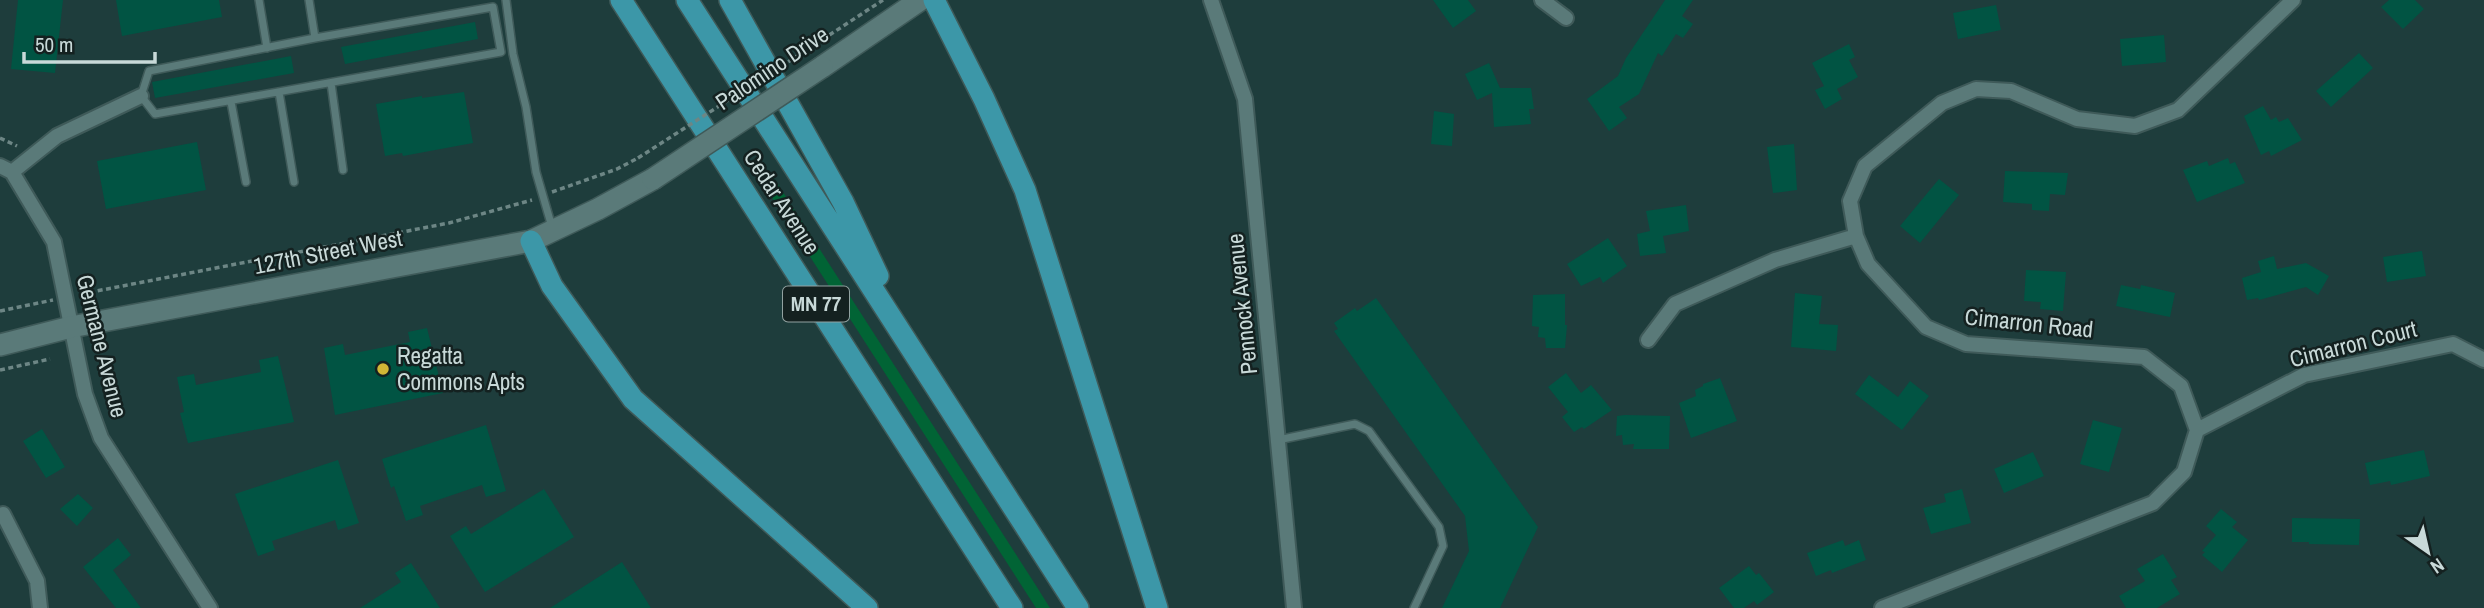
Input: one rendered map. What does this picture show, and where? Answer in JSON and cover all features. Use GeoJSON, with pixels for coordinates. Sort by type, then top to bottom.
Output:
{"type":"FeatureCollection","features":[{"type":"Feature","properties":{"kind":"highway","name":"Cedar Avenue"},"geometry":{"type":"LineString","coordinates":[[621,0],[1012,608]]}},
{"type":"Feature","properties":{"kind":"highway","name":"Cedar Avenue"},"geometry":{"type":"LineString","coordinates":[[687,0],[1078,608]]}},
{"type":"Feature","properties":{"kind":"highway"},"geometry":{"type":"LineString","coordinates":[[730,0],[843,202],[919,360]]}},
{"type":"Feature","properties":{"kind":"highway"},"geometry":{"type":"LineString","coordinates":[[934,0],[984,99],[1025,190],[1157,608]]}},
{"type":"Feature","properties":{"kind":"highway"},"geometry":{"type":"LineString","coordinates":[[531,241],[552,286],[633,399],[867,608]]}},
{"type":"Feature","properties":{"kind":"street","name":"Palomino Drive"},"geometry":{"type":"LineString","coordinates":[[653,179],[920,0]]}},
{"type":"Feature","properties":{"kind":"street","name":"Pennock Avenue"},"geometry":{"type":"LineString","coordinates":[[1211,0],[1245,99],[1294,608]]}},
{"type":"Feature","properties":{"kind":"street"},"geometry":{"type":"LineString","coordinates":[[1542,0],[1566,18]]}},
{"type":"Feature","properties":{"kind":"street","name":"Cimarron Road"},"geometry":{"type":"LineString","coordinates":[[2197,430],[2181,386],[2144,357],[1966,344],[1926,327],[1868,264],[1856,236],[1850,201],[1865,166],[1942,103],[1976,89],[2011,91],[2077,119],[2135,126],[2178,110],[2293,0]]}},
{"type":"Feature","properties":{"kind":"street"},"geometry":{"type":"LineString","coordinates":[[6,169],[57,136],[141,96]]}},
{"type":"Feature","properties":{"kind":"street","name":"Germane Avenue"},"geometry":{"type":"LineString","coordinates":[[6,169],[54,242],[85,394],[101,438],[210,608]]}},
{"type":"Feature","properties":{"kind":"street","name":"127th Street West"},"geometry":{"type":"LineString","coordinates":[[0,345],[71,327],[531,241],[653,179]]}},
{"type":"Feature","properties":{"kind":"street"},"geometry":{"type":"LineString","coordinates":[[1648,340],[1675,304],[1775,260],[1856,236]]}},
{"type":"Feature","properties":{"kind":"street","name":"Cimarron Court"},"geometry":{"type":"LineString","coordinates":[[2197,430],[2304,375],[2453,344],[2484,360]]}},
{"type":"Feature","properties":{"kind":"street"},"geometry":{"type":"LineString","coordinates":[[1882,608],[2152,503],[2184,472],[2197,430]]}},
{"type":"Feature","properties":{"kind":"street"},"geometry":{"type":"LineString","coordinates":[[3,514],[37,581],[40,608]]}},
{"type":"Feature","properties":{"kind":"lane"},"geometry":{"type":"LineString","coordinates":[[260,0],[267,48]]}},
{"type":"Feature","properties":{"kind":"lane"},"geometry":{"type":"LineString","coordinates":[[309,0],[315,38]]}},
{"type":"Feature","properties":{"kind":"lane"},"geometry":{"type":"LineString","coordinates":[[506,0],[513,54],[526,107],[536,172],[553,231]]}},
{"type":"Feature","properties":{"kind":"lane"},"geometry":{"type":"LineString","coordinates":[[493,7],[501,52],[155,114],[141,96],[149,71],[315,38],[493,7]]}},
{"type":"Feature","properties":{"kind":"lane"},"geometry":{"type":"LineString","coordinates":[[331,83],[343,170]]}},
{"type":"Feature","properties":{"kind":"lane"},"geometry":{"type":"LineString","coordinates":[[279,92],[294,182]]}},
{"type":"Feature","properties":{"kind":"lane"},"geometry":{"type":"LineString","coordinates":[[231,102],[246,182]]}},
{"type":"Feature","properties":{"kind":"lane"},"geometry":{"type":"LineString","coordinates":[[1278,440],[1355,424],[1369,431],[1439,527],[1443,545],[1414,608]]}},
{"type":"Feature","properties":{"kind":"path"},"geometry":{"type":"LineString","coordinates":[[0,312],[449,223],[543,195],[617,169],[883,0]]}},
{"type":"Feature","properties":{"kind":"path"},"geometry":{"type":"LineString","coordinates":[[0,138],[17,146]]}},
{"type":"Feature","properties":{"kind":"path"},"geometry":{"type":"LineString","coordinates":[[0,370],[50,359]]}},
{"type":"Feature","properties":{"kind":"green space"},"geometry":{"type":"Polygon","coordinates":[[[772,175],[1050,608],[1036,608],[762,182],[772,175]]]}},
{"type":"Feature","properties":{"kind":"building"},"geometry":{"type":"Polygon","coordinates":[[[18,0],[63,0],[55,73],[11,69],[18,0]]]}},
{"type":"Feature","properties":{"kind":"building"},"geometry":{"type":"Polygon","coordinates":[[[116,0],[219,0],[222,17],[122,36],[116,0]]]}},
{"type":"Feature","properties":{"kind":"building"},"geometry":{"type":"Polygon","coordinates":[[[1433,0],[1468,0],[1476,11],[1453,28],[1433,0]]]}},
{"type":"Feature","properties":{"kind":"building"},"geometry":{"type":"Polygon","coordinates":[[[1665,0],[1693,0],[1682,16],[1693,24],[1683,38],[1676,34],[1662,56],[1658,53],[1639,94],[1619,107],[1627,118],[1609,131],[1587,99],[1618,76],[1626,58],[1665,0]]]}},
{"type":"Feature","properties":{"kind":"building"},"geometry":{"type":"Polygon","coordinates":[[[2389,0],[2415,0],[2424,9],[2403,29],[2381,7],[2389,0]]]}},
{"type":"Feature","properties":{"kind":"building"},"geometry":{"type":"Polygon","coordinates":[[[1996,5],[2001,30],[1958,39],[1953,13],[1996,5]]]}},
{"type":"Feature","properties":{"kind":"building"},"geometry":{"type":"Polygon","coordinates":[[[475,22],[478,39],[345,64],[341,47],[475,22]]]}},
{"type":"Feature","properties":{"kind":"building"},"geometry":{"type":"Polygon","coordinates":[[[2164,35],[2166,62],[2122,66],[2120,39],[2164,35]]]}},
{"type":"Feature","properties":{"kind":"building"},"geometry":{"type":"Polygon","coordinates":[[[1849,44],[1855,57],[1849,60],[1858,77],[1837,89],[1842,99],[1825,109],[1815,90],[1824,86],[1812,63],[1849,44]]]}},
{"type":"Feature","properties":{"kind":"building"},"geometry":{"type":"Polygon","coordinates":[[[2359,53],[2373,68],[2331,107],[2316,91],[2359,53]]]}},
{"type":"Feature","properties":{"kind":"building"},"geometry":{"type":"Polygon","coordinates":[[[291,56],[294,73],[155,98],[152,82],[291,56]]]}},
{"type":"Feature","properties":{"kind":"building"},"geometry":{"type":"Polygon","coordinates":[[[1489,63],[1500,88],[1531,88],[1534,109],[1529,109],[1531,124],[1494,127],[1492,93],[1477,100],[1465,74],[1489,63]]]}},
{"type":"Feature","properties":{"kind":"building"},"geometry":{"type":"Polygon","coordinates":[[[464,92],[473,143],[403,156],[402,153],[385,156],[376,104],[464,92]]]}},
{"type":"Feature","properties":{"kind":"building"},"geometry":{"type":"Polygon","coordinates":[[[2263,106],[2271,120],[2276,117],[2279,122],[2288,118],[2302,140],[2271,156],[2269,151],[2261,155],[2244,116],[2263,106]]]}},
{"type":"Feature","properties":{"kind":"building"},"geometry":{"type":"Polygon","coordinates":[[[1434,111],[1454,114],[1452,146],[1431,144],[1434,111]]]}},
{"type":"Feature","properties":{"kind":"building"},"geometry":{"type":"Polygon","coordinates":[[[197,142],[206,190],[106,209],[97,161],[197,142]]]}},
{"type":"Feature","properties":{"kind":"building"},"geometry":{"type":"Polygon","coordinates":[[[1794,144],[1797,190],[1773,193],[1767,147],[1794,144]]]}},
{"type":"Feature","properties":{"kind":"building"},"geometry":{"type":"Polygon","coordinates":[[[2228,158],[2230,164],[2235,162],[2245,183],[2197,202],[2183,170],[2207,161],[2209,166],[2228,158]]]}},
{"type":"Feature","properties":{"kind":"building"},"geometry":{"type":"Polygon","coordinates":[[[2005,171],[2068,173],[2065,195],[2050,194],[2049,211],[2032,210],[2032,204],[2003,202],[2005,171]]]}},
{"type":"Feature","properties":{"kind":"building"},"geometry":{"type":"Polygon","coordinates":[[[1939,179],[1959,195],[1920,243],[1900,226],[1939,179]]]}},
{"type":"Feature","properties":{"kind":"building"},"geometry":{"type":"Polygon","coordinates":[[[1686,205],[1689,231],[1663,236],[1666,253],[1640,256],[1637,234],[1650,231],[1646,211],[1686,205]]]}},
{"type":"Feature","properties":{"kind":"building"},"geometry":{"type":"Polygon","coordinates":[[[1608,238],[1627,266],[1603,283],[1600,277],[1581,286],[1567,264],[1608,238]]]}},
{"type":"Feature","properties":{"kind":"building"},"geometry":{"type":"Polygon","coordinates":[[[2422,251],[2426,276],[2387,282],[2383,257],[2422,251]]]}},
{"type":"Feature","properties":{"kind":"building"},"geometry":{"type":"Polygon","coordinates":[[[2274,256],[2277,269],[2306,263],[2329,276],[2318,295],[2306,287],[2259,300],[2247,300],[2242,278],[2261,272],[2258,261],[2274,256]]]}},
{"type":"Feature","properties":{"kind":"building"},"geometry":{"type":"Polygon","coordinates":[[[2026,270],[2066,272],[2063,311],[2040,309],[2041,302],[2024,301],[2026,270]]]}},
{"type":"Feature","properties":{"kind":"building"},"geometry":{"type":"Polygon","coordinates":[[[2121,285],[2140,289],[2141,285],[2175,293],[2170,317],[2116,306],[2121,285]]]}},
{"type":"Feature","properties":{"kind":"building"},"geometry":{"type":"Polygon","coordinates":[[[1795,293],[1822,296],[1819,324],[1838,325],[1836,351],[1791,347],[1795,293]]]}},
{"type":"Feature","properties":{"kind":"building"},"geometry":{"type":"Polygon","coordinates":[[[1565,294],[1565,348],[1546,348],[1545,338],[1538,337],[1539,327],[1532,326],[1533,295],[1565,294]]]}},
{"type":"Feature","properties":{"kind":"building"},"geometry":{"type":"Polygon","coordinates":[[[1376,298],[1538,527],[1500,608],[1442,608],[1469,551],[1465,516],[1334,331],[1338,329],[1334,323],[1355,308],[1357,311],[1376,298]]]}},
{"type":"Feature","properties":{"kind":"building","name":"Regatta Commons Apts"},"geometry":{"type":"Polygon","coordinates":[[[427,328],[443,393],[335,415],[324,348],[343,344],[345,355],[410,342],[408,332],[427,328]]]}},
{"type":"Feature","properties":{"kind":"building"},"geometry":{"type":"Polygon","coordinates":[[[278,356],[294,422],[188,443],[180,413],[184,412],[177,377],[194,374],[196,385],[261,372],[259,360],[278,356]]]}},
{"type":"Feature","properties":{"kind":"building"},"geometry":{"type":"Polygon","coordinates":[[[1566,373],[1581,393],[1591,385],[1612,410],[1584,429],[1582,427],[1574,432],[1562,417],[1568,412],[1548,387],[1566,373]]]}},
{"type":"Feature","properties":{"kind":"building"},"geometry":{"type":"Polygon","coordinates":[[[1869,375],[1898,397],[1910,381],[1929,396],[1902,430],[1855,394],[1869,375]]]}},
{"type":"Feature","properties":{"kind":"building"},"geometry":{"type":"Polygon","coordinates":[[[1720,378],[1737,421],[1691,438],[1679,403],[1696,396],[1695,390],[1703,384],[1720,378]]]}},
{"type":"Feature","properties":{"kind":"building"},"geometry":{"type":"Polygon","coordinates":[[[1617,416],[1670,416],[1669,449],[1633,449],[1634,444],[1623,445],[1622,435],[1616,436],[1617,416]]]}},
{"type":"Feature","properties":{"kind":"building"},"geometry":{"type":"Polygon","coordinates":[[[2093,420],[2122,428],[2109,472],[2080,464],[2093,420]]]}},
{"type":"Feature","properties":{"kind":"building","name":"Regatta Commons Apts"},"geometry":{"type":"Polygon","coordinates":[[[486,425],[506,491],[486,497],[482,485],[420,506],[423,515],[406,521],[382,459],[486,425]]]}},
{"type":"Feature","properties":{"kind":"building"},"geometry":{"type":"Polygon","coordinates":[[[42,429],[65,467],[46,478],[23,441],[42,429]]]}},
{"type":"Feature","properties":{"kind":"building"},"geometry":{"type":"Polygon","coordinates":[[[2424,450],[2430,476],[2391,485],[2390,481],[2370,485],[2365,463],[2424,450]]]}},
{"type":"Feature","properties":{"kind":"building"},"geometry":{"type":"Polygon","coordinates":[[[2033,452],[2044,476],[2004,493],[1994,469],[2033,452]]]}},
{"type":"Feature","properties":{"kind":"building"},"geometry":{"type":"Polygon","coordinates":[[[338,460],[359,523],[338,530],[335,520],[272,541],[275,550],[258,556],[235,494],[338,460]]]}},
{"type":"Feature","properties":{"kind":"building"},"geometry":{"type":"Polygon","coordinates":[[[544,489],[574,537],[485,592],[450,536],[466,526],[471,534],[544,489]]]}},
{"type":"Feature","properties":{"kind":"building"},"geometry":{"type":"Polygon","coordinates":[[[1962,489],[1971,523],[1931,534],[1923,508],[1946,502],[1944,494],[1962,489]]]}},
{"type":"Feature","properties":{"kind":"building"},"geometry":{"type":"Polygon","coordinates":[[[78,494],[93,508],[77,526],[60,509],[78,494]]]}},
{"type":"Feature","properties":{"kind":"building"},"geometry":{"type":"Polygon","coordinates":[[[2221,509],[2237,522],[2232,527],[2248,540],[2222,572],[2202,555],[2205,552],[2202,551],[2216,535],[2206,526],[2221,509]]]}},
{"type":"Feature","properties":{"kind":"building"},"geometry":{"type":"Polygon","coordinates":[[[2292,518],[2360,519],[2359,545],[2292,542],[2292,518]]]}},
{"type":"Feature","properties":{"kind":"building"},"geometry":{"type":"Polygon","coordinates":[[[118,538],[131,555],[113,570],[141,608],[116,608],[83,567],[118,538]]]}},
{"type":"Feature","properties":{"kind":"building"},"geometry":{"type":"Polygon","coordinates":[[[1843,540],[1845,546],[1859,540],[1866,560],[1816,576],[1807,553],[1843,540]]]}},
{"type":"Feature","properties":{"kind":"building"},"geometry":{"type":"Polygon","coordinates":[[[2163,554],[2177,577],[2171,580],[2180,594],[2157,608],[2126,608],[2119,596],[2145,581],[2137,569],[2163,554]]]}},
{"type":"Feature","properties":{"kind":"building"},"geometry":{"type":"Polygon","coordinates":[[[622,562],[651,608],[550,608],[622,562]]]}},
{"type":"Feature","properties":{"kind":"building"},"geometry":{"type":"Polygon","coordinates":[[[411,563],[440,608],[360,608],[401,582],[395,573],[411,563]]]}},
{"type":"Feature","properties":{"kind":"building"},"geometry":{"type":"Polygon","coordinates":[[[1749,566],[1756,575],[1759,573],[1774,592],[1757,605],[1754,601],[1744,608],[1734,608],[1719,588],[1749,566]]]}},
{"type":"Feature","properties":{"kind":"place","name":"Regatta Commons Apts"},"geometry":{"type":"Point","coordinates":[383,369]}}]}
